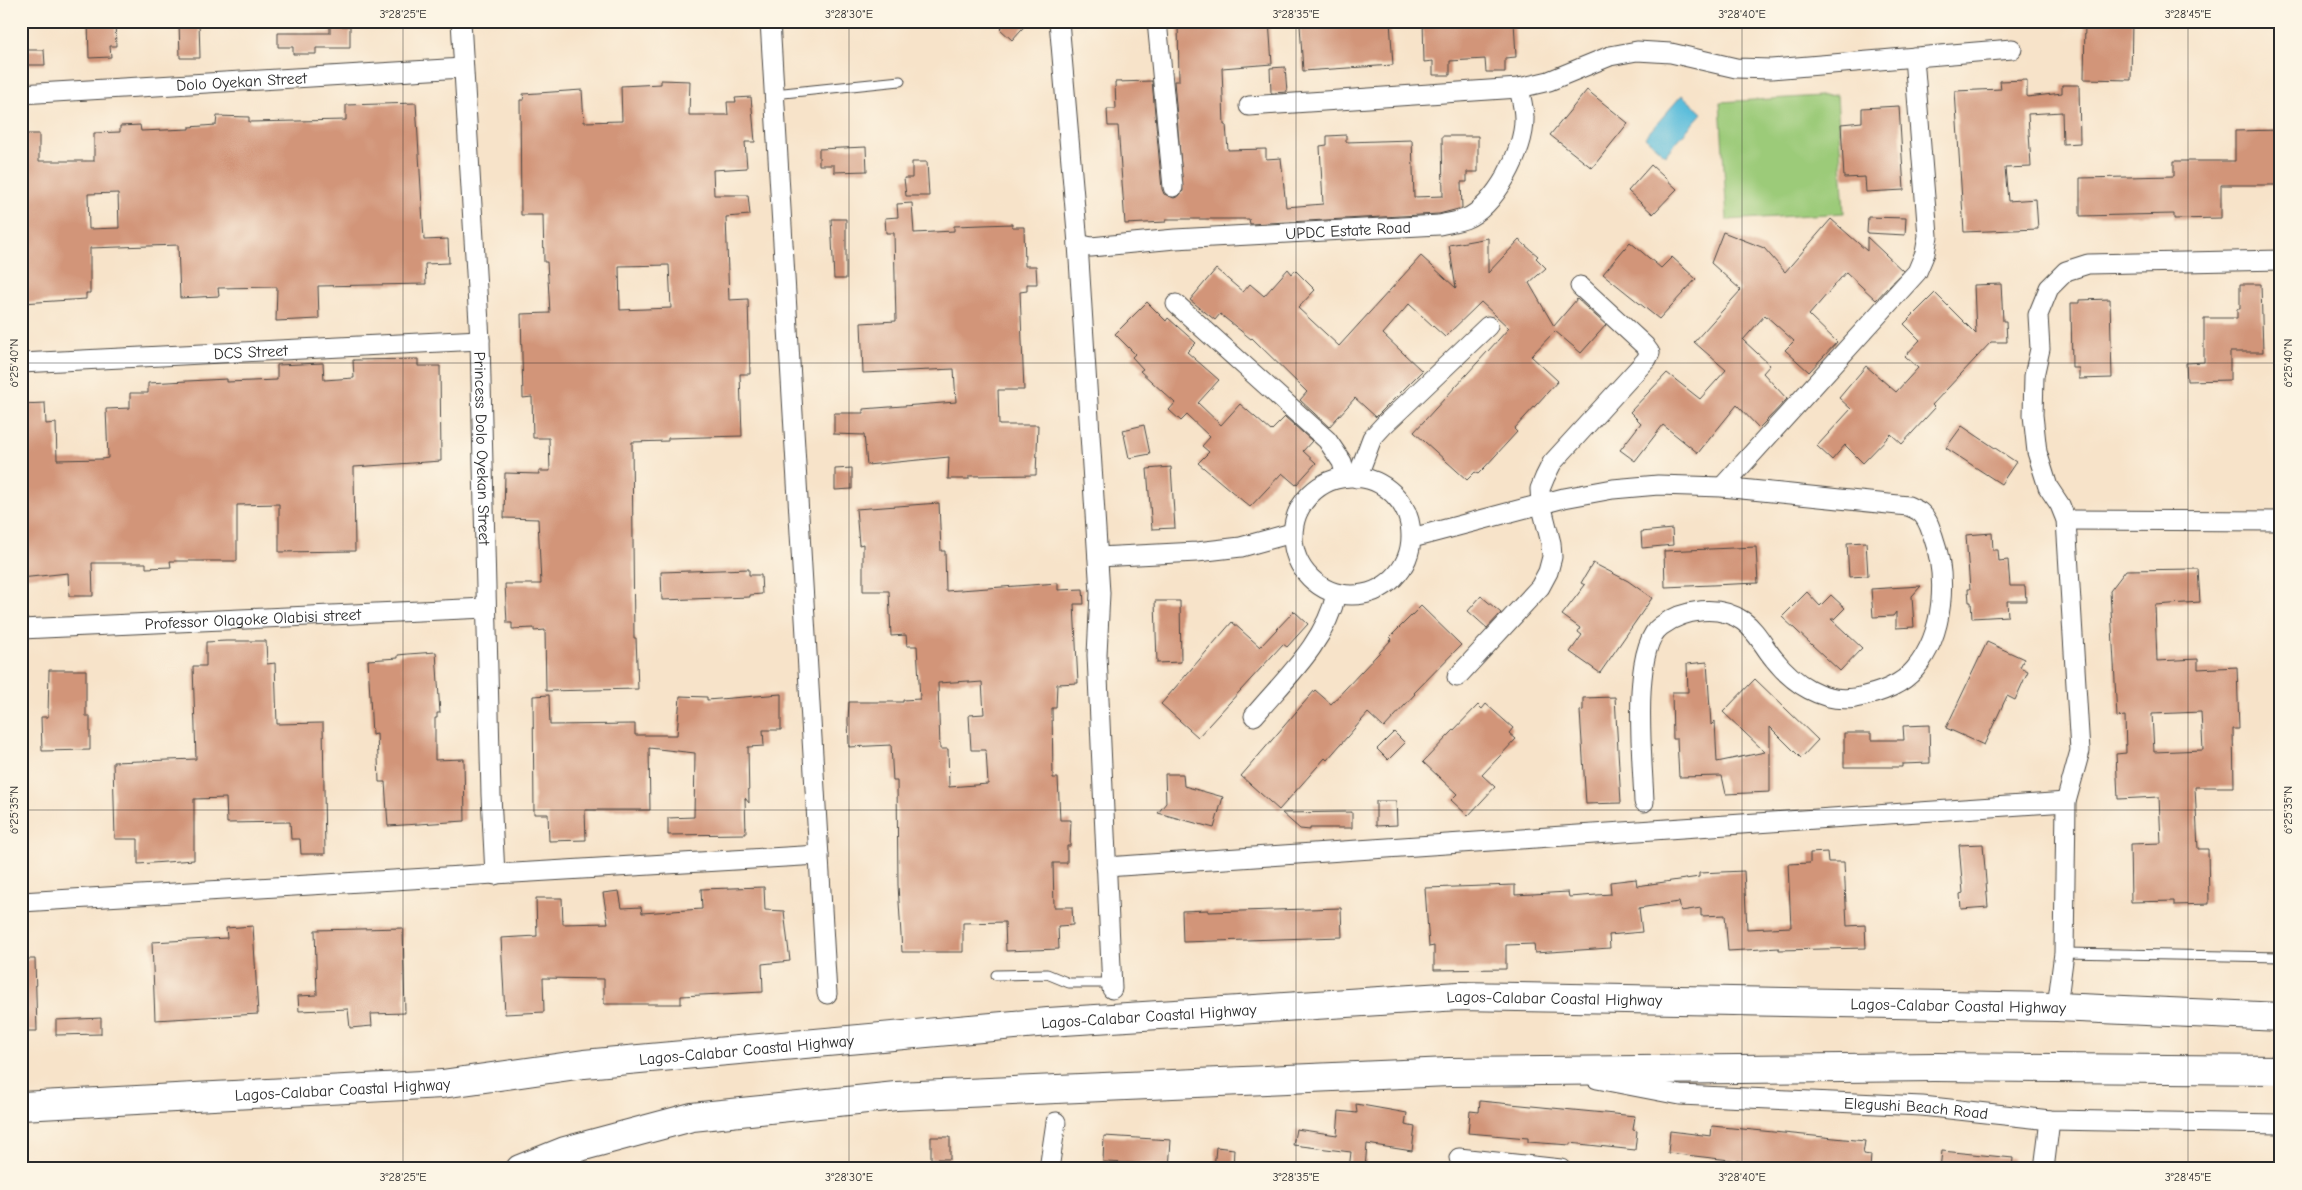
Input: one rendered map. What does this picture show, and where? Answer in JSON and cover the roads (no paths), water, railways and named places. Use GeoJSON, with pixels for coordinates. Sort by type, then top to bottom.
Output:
{"type":"FeatureCollection","features":[{"type":"Feature","properties":{"kind":"highway","name":"Lagos-Calabar Coastal Highway"},"geometry":{"type":"LineString","coordinates":[[21,1106],[442,1084],[584,1064],[1048,1022],[1459,996],[2057,1007],[2281,1017]]}},
{"type":"Feature","properties":{"kind":"highway"},"geometry":{"type":"LineString","coordinates":[[520,1169],[565,1151],[692,1117],[896,1096],[1449,1072],[1934,1067],[2281,1070]]}},
{"type":"Feature","properties":{"kind":"street","name":"Princess Dolo Oyekan Street"},"geometry":{"type":"LineString","coordinates":[[461,21],[480,340],[486,608],[495,875]]}},
{"type":"Feature","properties":{"kind":"street"},"geometry":{"type":"LineString","coordinates":[[770,21],[827,994]]}},
{"type":"Feature","properties":{"kind":"street"},"geometry":{"type":"LineString","coordinates":[[1059,21],[1078,244],[1100,593],[1097,655],[1112,986]]}},
{"type":"Feature","properties":{"kind":"street"},"geometry":{"type":"LineString","coordinates":[[1158,21],[1173,186]]}},
{"type":"Feature","properties":{"kind":"street"},"geometry":{"type":"LineString","coordinates":[[1249,106],[1519,88],[1550,81],[1610,56],[1637,51],[1671,54],[1736,68],[1771,69],[2012,49]]}},
{"type":"Feature","properties":{"kind":"street"},"geometry":{"type":"LineString","coordinates":[[1722,487],[1917,272],[1923,260],[1928,236],[1914,57]]}},
{"type":"Feature","properties":{"kind":"street","name":"Dolo Oyekan Street"},"geometry":{"type":"LineString","coordinates":[[21,94],[463,68]]}},
{"type":"Feature","properties":{"kind":"street","name":"UPDC Estate Road"},"geometry":{"type":"LineString","coordinates":[[1078,244],[1091,247],[1185,239],[1439,225],[1466,218],[1486,204],[1506,176],[1519,150],[1524,119],[1519,88]]}},
{"type":"Feature","properties":{"kind":"street"},"geometry":{"type":"LineString","coordinates":[[2057,1007],[2064,953],[2066,802],[2080,751],[2066,520],[2060,505],[2048,487],[2037,452],[2033,415],[2034,376],[2040,349],[2038,315],[2049,288],[2066,271],[2088,264],[2281,260]]}},
{"type":"Feature","properties":{"kind":"street"},"geometry":{"type":"LineString","coordinates":[[1457,677],[1540,587],[1548,572],[1552,557],[1551,543],[1541,504],[1540,489],[1552,464],[1647,359],[1650,353],[1645,346],[1580,286]]}},
{"type":"Feature","properties":{"kind":"street"},"geometry":{"type":"LineString","coordinates":[[1176,304],[1327,440],[1351,477]]}},
{"type":"Feature","properties":{"kind":"street"},"geometry":{"type":"LineString","coordinates":[[1351,477],[1372,438],[1488,326]]}},
{"type":"Feature","properties":{"kind":"street","name":"DCS Street"},"geometry":{"type":"LineString","coordinates":[[21,363],[480,340]]}},
{"type":"Feature","properties":{"kind":"street"},"geometry":{"type":"LineString","coordinates":[[1351,477],[1367,478],[1386,487],[1401,501],[1409,517],[1412,538],[1408,558],[1397,576],[1377,590],[1357,596],[1336,594],[1317,585],[1304,572],[1295,554],[1292,534],[1296,513],[1308,496],[1326,482],[1351,477]]}},
{"type":"Feature","properties":{"kind":"street"},"geometry":{"type":"LineString","coordinates":[[1412,538],[1541,504],[1613,489],[1658,485],[1722,487],[1908,506],[1920,511],[1927,520],[1939,552],[1941,600],[1936,628],[1927,653],[1914,671],[1896,684],[1854,698],[1831,698],[1814,692],[1795,681],[1774,660],[1743,621],[1729,614],[1712,610],[1693,612],[1675,618],[1660,626],[1651,636],[1643,666],[1641,699],[1644,802]]}},
{"type":"Feature","properties":{"kind":"street"},"geometry":{"type":"LineString","coordinates":[[2066,520],[2281,521]]}},
{"type":"Feature","properties":{"kind":"street"},"geometry":{"type":"LineString","coordinates":[[1098,557],[1196,552],[1241,547],[1292,534]]}},
{"type":"Feature","properties":{"kind":"street"},"geometry":{"type":"LineString","coordinates":[[1254,716],[1317,640],[1333,610],[1336,594]]}},
{"type":"Feature","properties":{"kind":"street","name":"Professor Olagoke Olabisi street"},"geometry":{"type":"LineString","coordinates":[[21,629],[486,608]]}},
{"type":"Feature","properties":{"kind":"street"},"geometry":{"type":"LineString","coordinates":[[1106,867],[2066,802]]}},
{"type":"Feature","properties":{"kind":"street"},"geometry":{"type":"LineString","coordinates":[[21,902],[819,855]]}},
{"type":"Feature","properties":{"kind":"street","name":"Elegushi Beach Road"},"geometry":{"type":"LineString","coordinates":[[1554,1071],[1680,1095],[1922,1106],[2050,1120],[2281,1124]]}},
{"type":"Feature","properties":{"kind":"street"},"geometry":{"type":"LineString","coordinates":[[2044,1169],[2050,1120]]}},
{"type":"Feature","properties":{"kind":"street"},"geometry":{"type":"LineString","coordinates":[[1049,1169],[1056,1122]]}},
{"type":"Feature","properties":{"kind":"street"},"geometry":{"type":"LineString","coordinates":[[1460,1158],[1561,1169]]}},
{"type":"Feature","properties":{"kind":"lane"},"geometry":{"type":"LineString","coordinates":[[774,94],[900,81]]}},
{"type":"Feature","properties":{"kind":"lane"},"geometry":{"type":"LineString","coordinates":[[2064,953],[2281,958]]}},
{"type":"Feature","properties":{"kind":"lane"},"geometry":{"type":"LineString","coordinates":[[996,975],[1047,974],[1069,983],[1112,986]]}},
{"type":"Feature","properties":{"kind":"water"},"geometry":{"type":"Polygon","coordinates":[[[1682,95],[1702,113],[1665,155],[1645,137],[1682,95]]]}}]}
